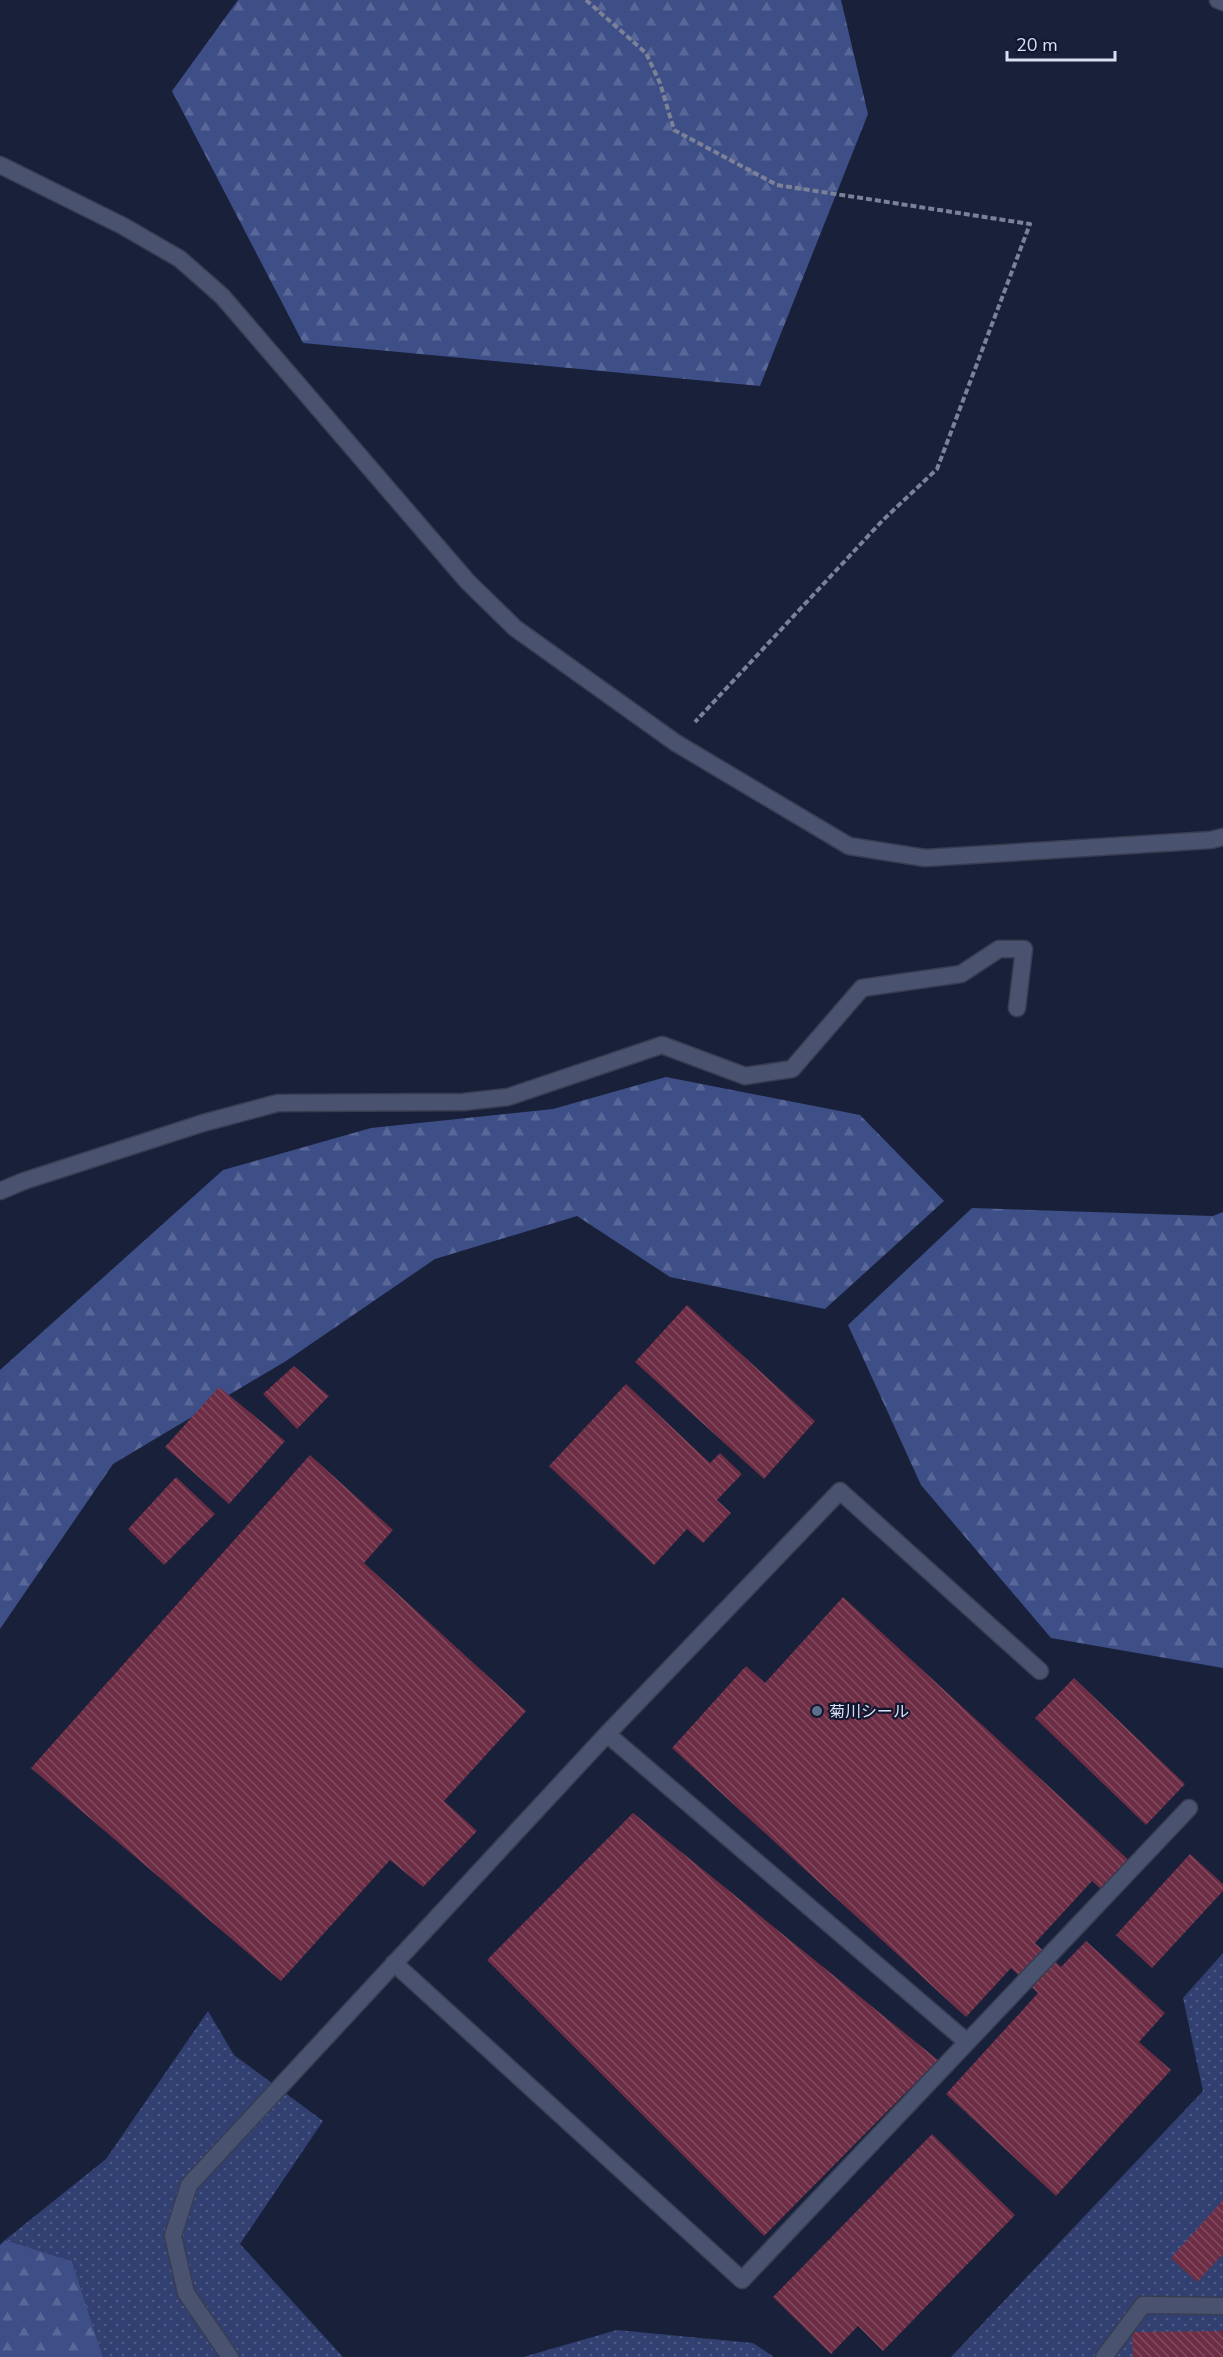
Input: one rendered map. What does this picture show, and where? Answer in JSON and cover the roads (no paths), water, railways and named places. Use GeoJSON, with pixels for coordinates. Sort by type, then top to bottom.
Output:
{"type":"FeatureCollection","features":[{"type":"Feature","properties":{"kind":"street"},"geometry":{"type":"LineString","coordinates":[[1218,0],[1223,2]]}},
{"type":"Feature","properties":{"kind":"street"},"geometry":{"type":"LineString","coordinates":[[0,165],[123,226],[180,260],[222,296],[467,581],[515,628],[676,743],[849,846],[924,858],[1211,840],[1223,837]]}},
{"type":"Feature","properties":{"kind":"street"},"geometry":{"type":"LineString","coordinates":[[0,1191],[24,1181],[203,1123],[278,1102],[463,1102],[508,1096],[662,1046],[745,1076],[792,1069],[862,988],[961,974],[999,949],[1024,949],[1017,1008]]}},
{"type":"Feature","properties":{"kind":"street"},"geometry":{"type":"LineString","coordinates":[[230,2357],[186,2294],[173,2236],[189,2185],[607,1734],[840,1491],[1040,1671]]}},
{"type":"Feature","properties":{"kind":"street"},"geometry":{"type":"LineString","coordinates":[[607,1734],[967,2042]]}},
{"type":"Feature","properties":{"kind":"street"},"geometry":{"type":"LineString","coordinates":[[394,1964],[742,2280],[1189,1808]]}},
{"type":"Feature","properties":{"kind":"street"},"geometry":{"type":"LineString","coordinates":[[1104,2357],[1143,2305],[1223,2307]]}},
{"type":"Feature","properties":{"kind":"place","name":"菊川シール"},"geometry":{"type":"Point","coordinates":[817,1711]}}]}
